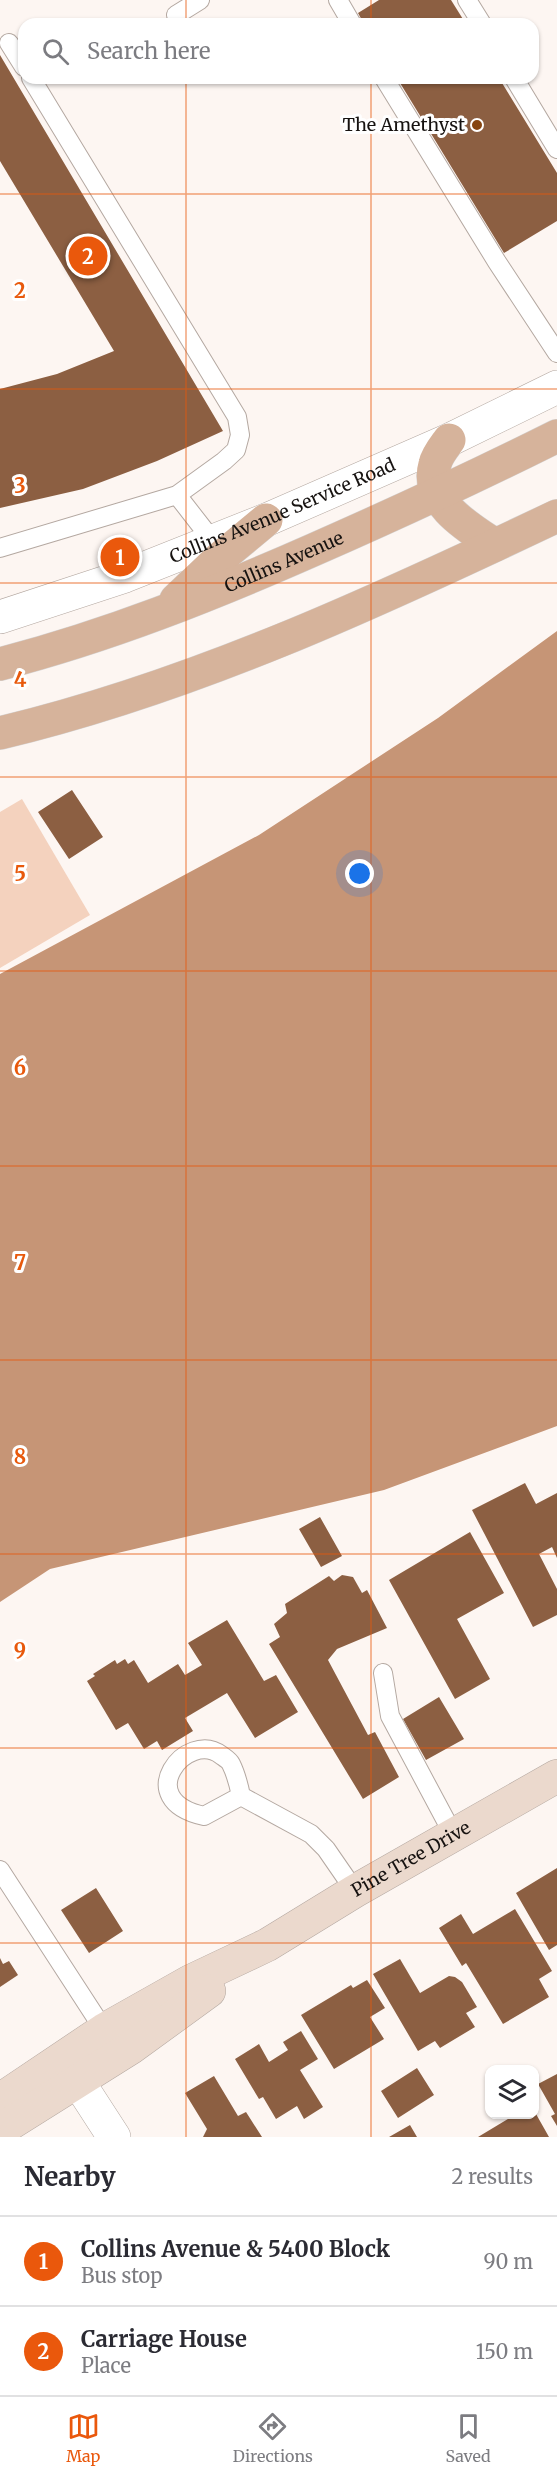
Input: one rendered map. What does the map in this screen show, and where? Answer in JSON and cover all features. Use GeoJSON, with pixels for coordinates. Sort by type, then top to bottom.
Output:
{"type":"FeatureCollection","features":[{"type":"Feature","properties":{"kind":"main road","name":"Collins Avenue"},"geometry":{"type":"LineString","coordinates":[[0,664],[64,646],[164,612],[273,567],[438,493],[557,436]]}},
{"type":"Feature","properties":{"kind":"main road"},"geometry":{"type":"LineString","coordinates":[[449,440],[434,464],[434,478],[438,493],[453,516],[495,545]]}},
{"type":"Feature","properties":{"kind":"main road"},"geometry":{"type":"LineString","coordinates":[[0,734],[72,714],[215,664],[335,616],[557,516]]}},
{"type":"Feature","properties":{"kind":"main road"},"geometry":{"type":"LineString","coordinates":[[164,612],[219,559],[266,520]]}},
{"type":"Feature","properties":{"kind":"main road","name":"Pine Tree Drive"},"geometry":{"type":"LineString","coordinates":[[0,2100],[104,2030],[191,1981],[267,1945],[355,1891],[557,1776]]}},
{"type":"Feature","properties":{"kind":"main road","name":"Pine Tree Drive"},"geometry":{"type":"LineString","coordinates":[[0,2130],[78,2083],[201,1997],[267,1945]]}},
{"type":"Feature","properties":{"kind":"street","name":"Collins Avenue Service Road"},"geometry":{"type":"LineString","coordinates":[[0,617],[125,576],[266,520],[449,440],[557,387]]}},
{"type":"Feature","properties":{"kind":"street"},"geometry":{"type":"LineString","coordinates":[[78,2083],[114,2137]]}},
{"type":"Feature","properties":{"kind":"lane"},"geometry":{"type":"LineString","coordinates":[[176,15],[200,0]]}},
{"type":"Feature","properties":{"kind":"lane"},"geometry":{"type":"LineString","coordinates":[[338,0],[348,18]]}},
{"type":"Feature","properties":{"kind":"lane"},"geometry":{"type":"LineString","coordinates":[[467,0],[478,18]]}},
{"type":"Feature","properties":{"kind":"lane"},"geometry":{"type":"LineString","coordinates":[[9,43],[18,57]]}},
{"type":"Feature","properties":{"kind":"lane"},"geometry":{"type":"LineString","coordinates":[[0,548],[177,495],[224,462],[236,450],[240,435],[237,417],[35,84]]}},
{"type":"Feature","properties":{"kind":"lane"},"geometry":{"type":"LineString","coordinates":[[388,84],[497,262],[557,353]]}},
{"type":"Feature","properties":{"kind":"lane"},"geometry":{"type":"LineString","coordinates":[[518,84],[557,149]]}},
{"type":"Feature","properties":{"kind":"lane"},"geometry":{"type":"LineString","coordinates":[[177,495],[212,540]]}},
{"type":"Feature","properties":{"kind":"lane"},"geometry":{"type":"LineString","coordinates":[[383,1673],[390,1716],[453,1834]]}},
{"type":"Feature","properties":{"kind":"lane"},"geometry":{"type":"LineString","coordinates":[[241,1796],[311,1834],[326,1849],[355,1891]]}},
{"type":"Feature","properties":{"kind":"lane"},"geometry":{"type":"LineString","coordinates":[[0,1870],[104,2030]]}},
{"type":"Feature","properties":{"kind":"shaded area"},"geometry":{"type":"Polygon","coordinates":[[[557,631],[557,1426],[384,1490],[50,1569],[0,1602],[0,974],[259,835],[438,718],[557,631]]]}},
{"type":"Feature","properties":{"kind":"shaded area"},"geometry":{"type":"Polygon","coordinates":[[[22,799],[90,915],[0,968],[0,812],[22,799]]]}},
{"type":"Feature","properties":{"kind":"building"},"geometry":{"type":"Polygon","coordinates":[[[379,0],[451,0],[462,18],[361,18],[358,13],[379,0]]]}},
{"type":"Feature","properties":{"kind":"building"},"geometry":{"type":"Polygon","coordinates":[[[0,55],[223,431],[157,461],[83,489],[0,508],[0,389],[57,374],[114,351],[0,161],[0,55]]]}},
{"type":"Feature","properties":{"kind":"building","name":"The Amethyst"},"geometry":{"type":"Polygon","coordinates":[[[401,84],[503,84],[557,173],[557,221],[504,253],[401,84]]]}},
{"type":"Feature","properties":{"kind":"building"},"geometry":{"type":"Polygon","coordinates":[[[72,790],[103,837],[69,859],[38,812],[72,790]]]}},
{"type":"Feature","properties":{"kind":"building"},"geometry":{"type":"Polygon","coordinates":[[[525,1483],[536,1504],[557,1493],[557,1558],[552,1547],[539,1554],[557,1589],[557,1615],[533,1627],[472,1510],[525,1483]]]}},
{"type":"Feature","properties":{"kind":"building"},"geometry":{"type":"Polygon","coordinates":[[[320,1517],[342,1556],[321,1567],[299,1529],[320,1517]]]}},
{"type":"Feature","properties":{"kind":"building"},"geometry":{"type":"Polygon","coordinates":[[[470,1532],[504,1593],[457,1619],[490,1679],[455,1699],[389,1580],[470,1532]]]}},
{"type":"Feature","properties":{"kind":"building"},"geometry":{"type":"Polygon","coordinates":[[[342,1575],[353,1577],[362,1593],[367,1590],[387,1628],[337,1649],[328,1660],[368,1735],[375,1732],[399,1777],[363,1799],[269,1644],[280,1637],[274,1624],[287,1613],[285,1604],[329,1576],[334,1581],[342,1575]]]}},
{"type":"Feature","properties":{"kind":"building"},"geometry":{"type":"Polygon","coordinates":[[[227,1620],[264,1681],[276,1675],[298,1712],[255,1738],[227,1693],[185,1718],[193,1731],[162,1750],[157,1741],[144,1749],[128,1723],[116,1730],[87,1681],[95,1676],[93,1674],[115,1660],[117,1664],[125,1659],[128,1664],[134,1660],[148,1683],[178,1664],[185,1675],[202,1665],[188,1643],[227,1620]]]}},
{"type":"Feature","properties":{"kind":"building"},"geometry":{"type":"Polygon","coordinates":[[[439,1697],[464,1739],[426,1760],[403,1719],[439,1697]]]}},
{"type":"Feature","properties":{"kind":"building"},"geometry":{"type":"Polygon","coordinates":[[[557,1868],[557,1945],[549,1950],[516,1893],[557,1868]]]}},
{"type":"Feature","properties":{"kind":"building"},"geometry":{"type":"Polygon","coordinates":[[[96,1888],[123,1931],[89,1953],[61,1910],[96,1888]]]}},
{"type":"Feature","properties":{"kind":"building"},"geometry":{"type":"Polygon","coordinates":[[[515,1909],[552,1971],[539,1979],[549,1997],[503,2024],[466,1963],[462,1966],[439,1928],[461,1914],[473,1934],[515,1909]]]}},
{"type":"Feature","properties":{"kind":"building"},"geometry":{"type":"Polygon","coordinates":[[[0,1958],[3,1964],[9,1961],[18,1975],[0,1987],[0,1958]]]}},
{"type":"Feature","properties":{"kind":"building"},"geometry":{"type":"Polygon","coordinates":[[[400,1959],[420,1993],[449,1976],[462,1982],[477,2007],[466,2013],[475,2027],[440,2048],[435,2041],[418,2051],[373,1974],[400,1959]]]}},
{"type":"Feature","properties":{"kind":"building"},"geometry":{"type":"Polygon","coordinates":[[[367,1980],[385,2008],[370,2017],[384,2039],[334,2069],[301,2015],[351,1985],[353,1988],[367,1980]]]}},
{"type":"Feature","properties":{"kind":"building"},"geometry":{"type":"Polygon","coordinates":[[[301,2031],[318,2059],[300,2070],[323,2107],[304,2119],[297,2106],[276,2119],[263,2097],[259,2099],[235,2059],[259,2044],[269,2062],[288,2050],[283,2042],[301,2031]]]}},
{"type":"Feature","properties":{"kind":"building"},"geometry":{"type":"Polygon","coordinates":[[[417,2068],[434,2095],[398,2118],[381,2091],[417,2068]]]}},
{"type":"Feature","properties":{"kind":"building"},"geometry":{"type":"Polygon","coordinates":[[[557,2074],[557,2126],[551,2116],[555,2114],[539,2083],[557,2074]]]}},
{"type":"Feature","properties":{"kind":"building"},"geometry":{"type":"Polygon","coordinates":[[[214,2076],[238,2116],[246,2112],[262,2137],[203,2137],[207,2129],[185,2093],[214,2076]]]}},
{"type":"Feature","properties":{"kind":"building"},"geometry":{"type":"Polygon","coordinates":[[[508,2119],[539,2119],[549,2137],[478,2137],[508,2119]]]}},
{"type":"Feature","properties":{"kind":"building"},"geometry":{"type":"Polygon","coordinates":[[[410,2125],[417,2137],[389,2137],[410,2125]]]}},
{"type":"Feature","properties":{"kind":"place","name":"The Amethyst"},"geometry":{"type":"Point","coordinates":[477,125]}},
{"type":"Feature","properties":{"kind":"place","name":"Carriage House"},"geometry":{"type":"Point","coordinates":[88,256]}},
{"type":"Feature","properties":{"kind":"place","name":"Collins Avenue & 5400 Block"},"geometry":{"type":"Point","coordinates":[120,557]}}]}
